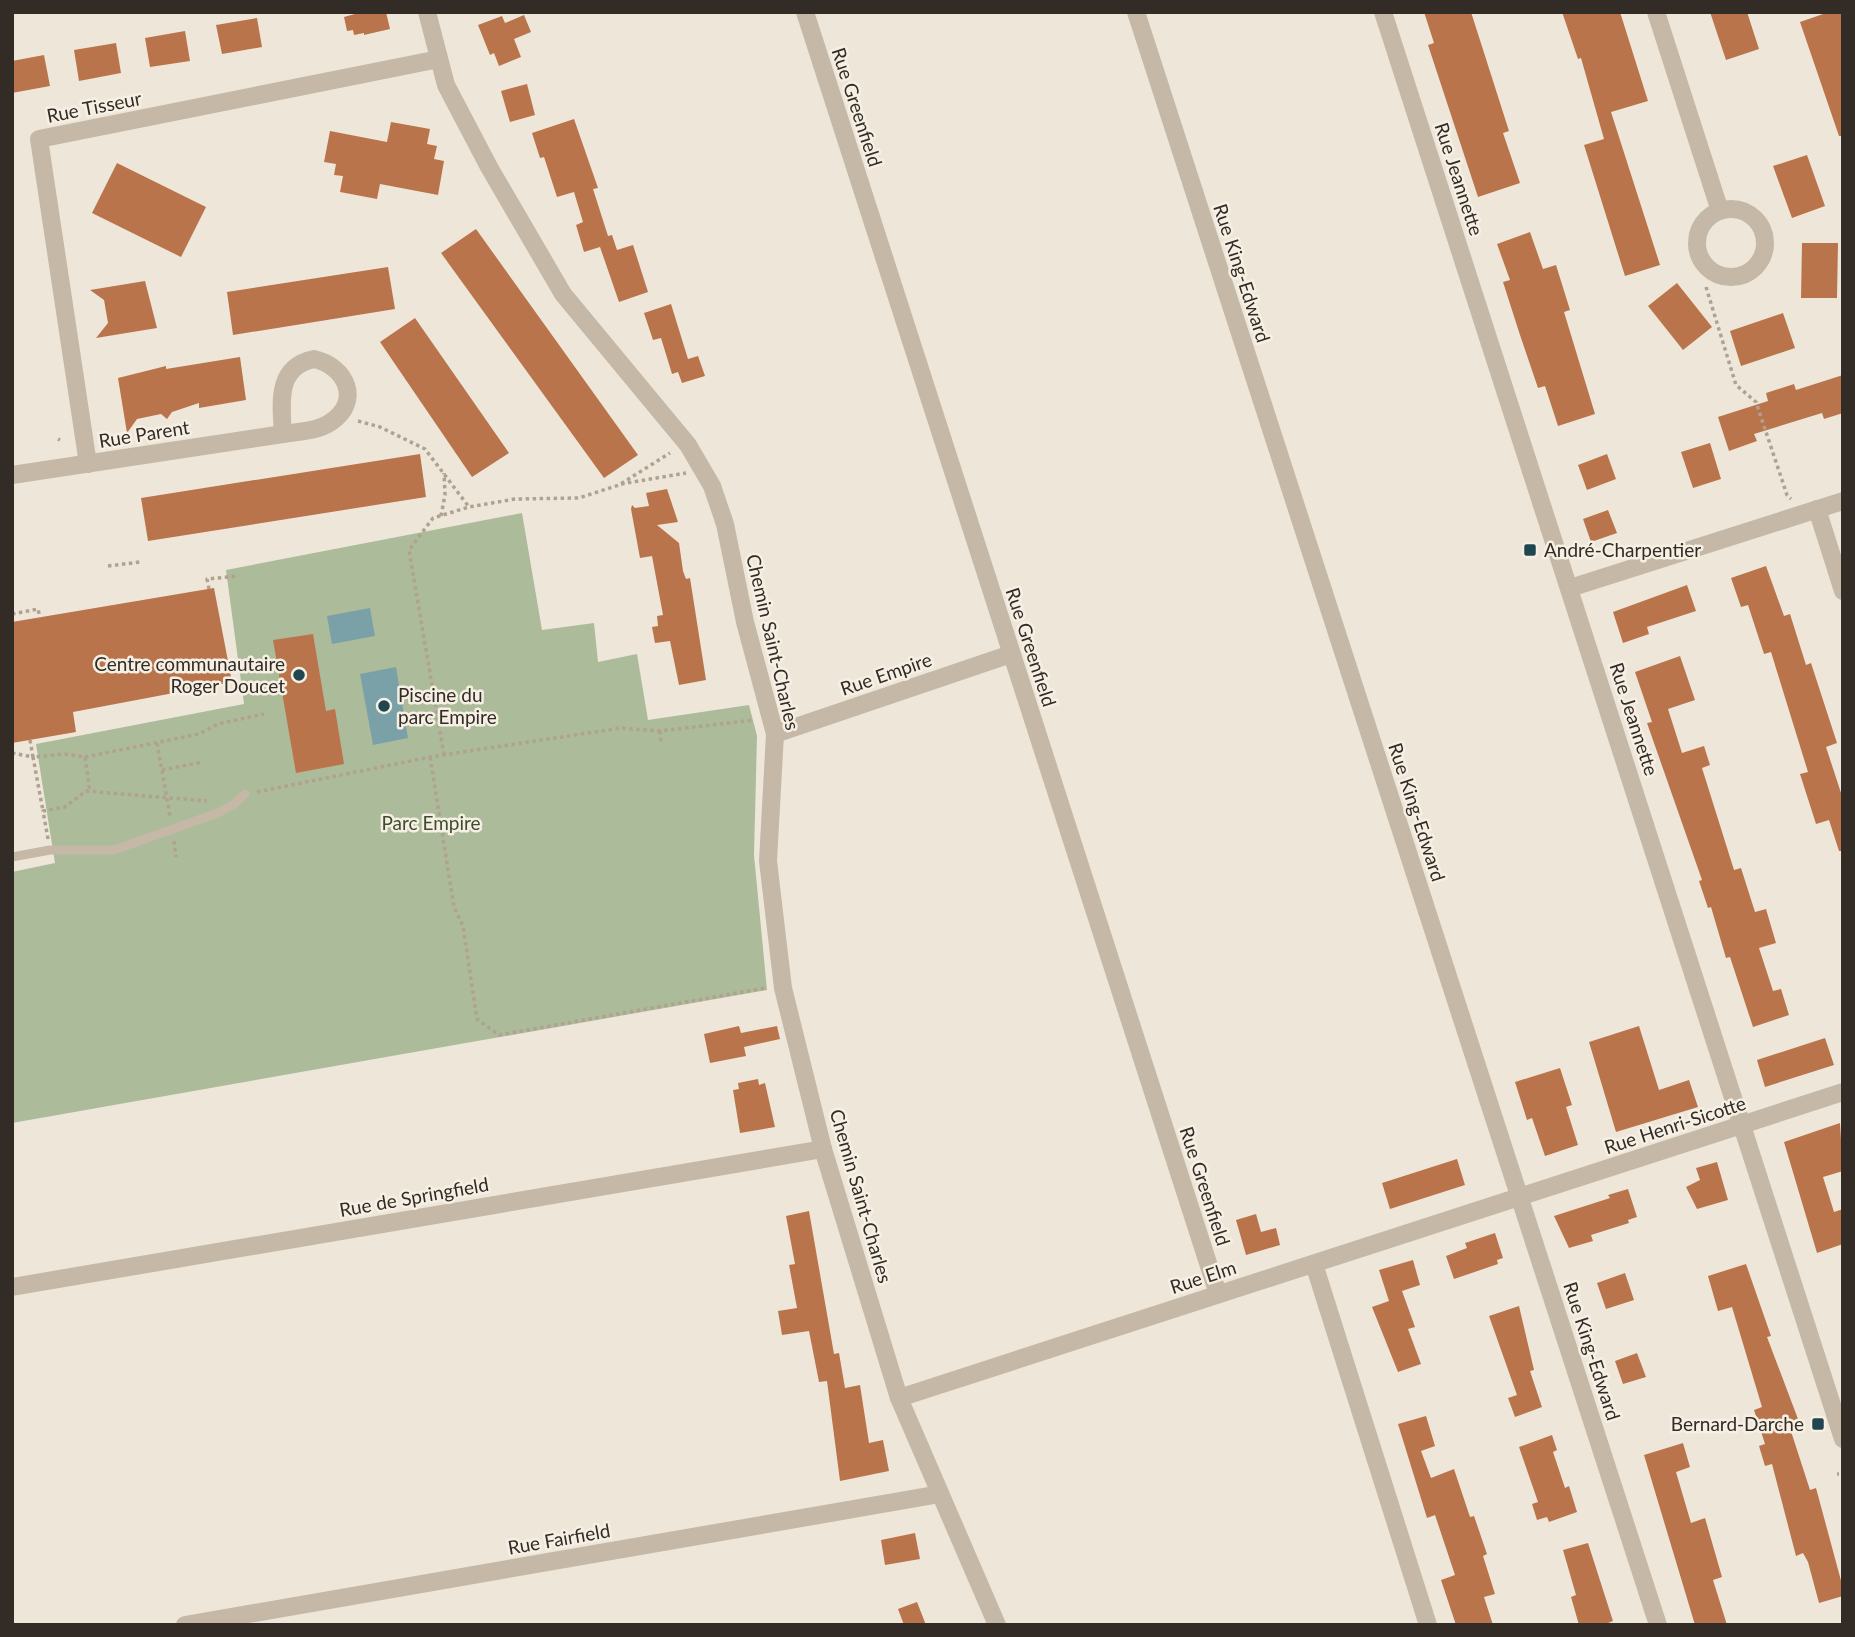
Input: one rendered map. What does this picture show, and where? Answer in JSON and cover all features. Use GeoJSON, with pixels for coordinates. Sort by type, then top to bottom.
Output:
{"type":"FeatureCollection","features":[{"type":"Feature","properties":{"kind":"street","name":"Chemin Saint-Charles"},"geometry":{"type":"LineString","coordinates":[[427,12],[446,85],[489,167],[563,294],[688,445],[712,486],[725,524],[745,622],[775,734],[768,861],[783,988],[823,1149],[899,1398],[997,1625]]}},
{"type":"Feature","properties":{"kind":"street","name":"Rue Greenfield"},"geometry":{"type":"LineString","coordinates":[[805,12],[1218,1294]]}},
{"type":"Feature","properties":{"kind":"street","name":"Rue King-Edward"},"geometry":{"type":"LineString","coordinates":[[1136,12],[1658,1625]]}},
{"type":"Feature","properties":{"kind":"street","name":"Rue Jeannette"},"geometry":{"type":"LineString","coordinates":[[1383,12],[1843,1439]]}},
{"type":"Feature","properties":{"kind":"street"},"geometry":{"type":"LineString","coordinates":[[1656,12],[1720,211]]}},
{"type":"Feature","properties":{"kind":"street","name":"Rue Tisseur"},"geometry":{"type":"LineString","coordinates":[[88,464],[38,139],[439,59]]}},
{"type":"Feature","properties":{"kind":"street"},"geometry":{"type":"LineString","coordinates":[[283,434],[283,383],[290,370],[301,361],[314,359],[326,362],[345,380],[349,395],[339,416]]}},
{"type":"Feature","properties":{"kind":"street","name":"Rue Parent"},"geometry":{"type":"LineString","coordinates":[[12,475],[283,434],[329,424],[339,416]]}},
{"type":"Feature","properties":{"kind":"street"},"geometry":{"type":"LineString","coordinates":[[1570,588],[1843,501]]}},
{"type":"Feature","properties":{"kind":"street"},"geometry":{"type":"LineString","coordinates":[[1817,509],[1843,591]]}},
{"type":"Feature","properties":{"kind":"street","name":"Rue Empire"},"geometry":{"type":"LineString","coordinates":[[775,734],[1011,654]]}},
{"type":"Feature","properties":{"kind":"street","name":"Rue Henri-Sicotte"},"geometry":{"type":"LineString","coordinates":[[1519,1196],[1843,1092]]}},
{"type":"Feature","properties":{"kind":"street","name":"Rue de Springfield"},"geometry":{"type":"LineString","coordinates":[[12,1287],[823,1149]]}},
{"type":"Feature","properties":{"kind":"street","name":"Rue Elm"},"geometry":{"type":"LineString","coordinates":[[899,1398],[1519,1196]]}},
{"type":"Feature","properties":{"kind":"street"},"geometry":{"type":"LineString","coordinates":[[1314,1264],[1428,1625]]}},
{"type":"Feature","properties":{"kind":"street","name":"Rue Fairfield"},"geometry":{"type":"LineString","coordinates":[[186,1625],[940,1494]]}},
{"type":"Feature","properties":{"kind":"lane"},"geometry":{"type":"LineString","coordinates":[[12,857],[50,850],[114,850],[233,805],[245,794]]}},
{"type":"Feature","properties":{"kind":"path"},"geometry":{"type":"LineString","coordinates":[[1706,287],[1736,385],[1756,402],[1789,497]]}},
{"type":"Feature","properties":{"kind":"path"},"geometry":{"type":"LineString","coordinates":[[339,416],[408,439],[425,449],[470,507]]}},
{"type":"Feature","properties":{"kind":"path"},"geometry":{"type":"LineString","coordinates":[[619,485],[675,450]]}},
{"type":"Feature","properties":{"kind":"path"},"geometry":{"type":"LineString","coordinates":[[444,755],[409,550],[433,518],[470,507],[515,499],[579,498],[619,485],[688,472]]}},
{"type":"Feature","properties":{"kind":"path"},"geometry":{"type":"LineString","coordinates":[[441,516],[445,495],[444,473]]}},
{"type":"Feature","properties":{"kind":"path"},"geometry":{"type":"LineString","coordinates":[[108,566],[140,562]]}},
{"type":"Feature","properties":{"kind":"path"},"geometry":{"type":"LineString","coordinates":[[209,589],[207,579],[239,576]]}},
{"type":"Feature","properties":{"kind":"path"},"geometry":{"type":"LineString","coordinates":[[12,614],[38,609],[40,618]]}},
{"type":"Feature","properties":{"kind":"path"},"geometry":{"type":"LineString","coordinates":[[12,753],[33,757],[64,754],[85,757],[200,734],[218,724],[264,714]]}},
{"type":"Feature","properties":{"kind":"path"},"geometry":{"type":"LineString","coordinates":[[245,794],[430,757],[621,728],[660,731],[755,720]]}},
{"type":"Feature","properties":{"kind":"path"},"geometry":{"type":"LineString","coordinates":[[660,731],[662,744]]}},
{"type":"Feature","properties":{"kind":"path"},"geometry":{"type":"LineString","coordinates":[[30,740],[50,850]]}},
{"type":"Feature","properties":{"kind":"path"},"geometry":{"type":"LineString","coordinates":[[157,743],[176,857]]}},
{"type":"Feature","properties":{"kind":"path"},"geometry":{"type":"LineString","coordinates":[[85,757],[90,792]]}},
{"type":"Feature","properties":{"kind":"path"},"geometry":{"type":"LineString","coordinates":[[430,757],[454,907],[463,926],[477,1019],[499,1035],[770,988]]}},
{"type":"Feature","properties":{"kind":"path"},"geometry":{"type":"LineString","coordinates":[[162,770],[203,762]]}},
{"type":"Feature","properties":{"kind":"path"},"geometry":{"type":"LineString","coordinates":[[43,811],[65,807],[86,791],[233,805]]}},
{"type":"Feature","properties":{"kind":"green space","name":"Parc Empire"},"geometry":{"type":"Polygon","coordinates":[[[522,513],[542,630],[594,623],[598,662],[637,654],[648,720],[749,705],[757,736],[754,855],[767,990],[12,1123],[12,872],[55,863],[36,744],[244,704],[226,570],[522,513]]]}},
{"type":"Feature","properties":{"kind":"water"},"geometry":{"type":"Polygon","coordinates":[[[370,608],[375,636],[332,644],[327,616],[370,608]]]}},
{"type":"Feature","properties":{"kind":"water","name":"Piscine du parc Empire"},"geometry":{"type":"Polygon","coordinates":[[[396,667],[408,738],[373,745],[360,674],[396,667]]]}},
{"type":"Feature","properties":{"kind":"building"},"geometry":{"type":"Polygon","coordinates":[[[362,12],[386,12],[390,29],[364,35],[354,35],[353,30],[347,31],[344,17],[362,12]]]}},
{"type":"Feature","properties":{"kind":"building"},"geometry":{"type":"Polygon","coordinates":[[[1424,12],[1471,12],[1509,131],[1503,133],[1520,183],[1478,197],[1428,45],[1434,43],[1424,12]]]}},
{"type":"Feature","properties":{"kind":"building"},"geometry":{"type":"Polygon","coordinates":[[[1562,12],[1620,12],[1648,101],[1611,112],[1660,265],[1625,276],[1584,145],[1604,139],[1581,58],[1578,59],[1562,12]]]}},
{"type":"Feature","properties":{"kind":"building"},"geometry":{"type":"Polygon","coordinates":[[[1710,12],[1747,12],[1759,49],[1726,60],[1710,12]]]}},
{"type":"Feature","properties":{"kind":"building"},"geometry":{"type":"Polygon","coordinates":[[[1829,12],[1843,12],[1843,136],[1839,136],[1800,22],[1829,12]]]}},
{"type":"Feature","properties":{"kind":"building"},"geometry":{"type":"Polygon","coordinates":[[[524,15],[531,32],[514,39],[521,57],[499,66],[494,53],[490,55],[478,25],[502,16],[505,23],[524,15]]]}},
{"type":"Feature","properties":{"kind":"building"},"geometry":{"type":"Polygon","coordinates":[[[257,18],[262,47],[222,54],[216,25],[257,18]]]}},
{"type":"Feature","properties":{"kind":"building"},"geometry":{"type":"Polygon","coordinates":[[[185,31],[190,61],[150,67],[145,38],[185,31]]]}},
{"type":"Feature","properties":{"kind":"building"},"geometry":{"type":"Polygon","coordinates":[[[116,43],[121,73],[79,81],[74,50],[116,43]]]}},
{"type":"Feature","properties":{"kind":"building"},"geometry":{"type":"Polygon","coordinates":[[[44,55],[50,86],[12,93],[12,61],[44,55]]]}},
{"type":"Feature","properties":{"kind":"building"},"geometry":{"type":"Polygon","coordinates":[[[527,84],[535,115],[510,122],[501,91],[527,84]]]}},
{"type":"Feature","properties":{"kind":"building"},"geometry":{"type":"Polygon","coordinates":[[[574,119],[598,188],[593,189],[608,236],[612,235],[617,250],[633,245],[648,292],[619,302],[600,247],[584,252],[576,225],[583,222],[574,192],[557,197],[544,157],[540,158],[532,133],[574,119]]]}},
{"type":"Feature","properties":{"kind":"building"},"geometry":{"type":"Polygon","coordinates":[[[391,122],[430,129],[427,144],[437,146],[434,159],[444,161],[438,195],[380,184],[377,199],[340,192],[343,176],[334,175],[336,164],[324,162],[330,131],[387,142],[391,122]]]}},
{"type":"Feature","properties":{"kind":"building"},"geometry":{"type":"Polygon","coordinates":[[[1807,155],[1825,206],[1792,218],[1773,166],[1807,155]]]}},
{"type":"Feature","properties":{"kind":"building"},"geometry":{"type":"Polygon","coordinates":[[[117,163],[206,207],[181,257],[92,213],[117,163]]]}},
{"type":"Feature","properties":{"kind":"building"},"geometry":{"type":"Polygon","coordinates":[[[476,229],[638,455],[604,478],[441,253],[476,229]]]}},
{"type":"Feature","properties":{"kind":"building"},"geometry":{"type":"Polygon","coordinates":[[[1530,232],[1543,269],[1556,265],[1570,310],[1564,312],[1595,414],[1558,426],[1545,386],[1538,388],[1519,332],[1503,282],[1510,280],[1497,244],[1530,232]]]}},
{"type":"Feature","properties":{"kind":"building"},"geometry":{"type":"Polygon","coordinates":[[[1802,243],[1838,243],[1837,298],[1801,298],[1802,243]]]}},
{"type":"Feature","properties":{"kind":"building"},"geometry":{"type":"Polygon","coordinates":[[[388,267],[395,309],[233,335],[227,292],[388,267]]]}},
{"type":"Feature","properties":{"kind":"building"},"geometry":{"type":"Polygon","coordinates":[[[145,281],[157,328],[96,338],[108,323],[104,300],[90,290],[145,281]]]}},
{"type":"Feature","properties":{"kind":"building"},"geometry":{"type":"Polygon","coordinates":[[[1677,283],[1712,327],[1683,350],[1648,306],[1677,283]]]}},
{"type":"Feature","properties":{"kind":"building"},"geometry":{"type":"Polygon","coordinates":[[[671,304],[688,359],[698,356],[705,376],[682,383],[678,372],[672,374],[661,338],[653,340],[644,313],[671,304]]]}},
{"type":"Feature","properties":{"kind":"building"},"geometry":{"type":"Polygon","coordinates":[[[1783,313],[1795,348],[1741,366],[1730,331],[1783,313]]]}},
{"type":"Feature","properties":{"kind":"building"},"geometry":{"type":"Polygon","coordinates":[[[415,318],[509,453],[472,477],[380,342],[415,318]]]}},
{"type":"Feature","properties":{"kind":"building"},"geometry":{"type":"Polygon","coordinates":[[[240,357],[246,400],[199,408],[199,403],[172,412],[167,419],[161,414],[137,419],[127,433],[118,378],[166,366],[166,369],[240,357]]]}},
{"type":"Feature","properties":{"kind":"building"},"geometry":{"type":"Polygon","coordinates":[[[1843,375],[1843,413],[1824,419],[1822,413],[1754,434],[1757,441],[1729,451],[1718,417],[1768,401],[1766,393],[1794,384],[1796,390],[1843,375]]]}},
{"type":"Feature","properties":{"kind":"building"},"geometry":{"type":"Polygon","coordinates":[[[1710,443],[1721,479],[1693,488],[1681,452],[1710,443]]]}},
{"type":"Feature","properties":{"kind":"building"},"geometry":{"type":"Polygon","coordinates":[[[420,454],[426,497],[148,541],[141,498],[420,454]]]}},
{"type":"Feature","properties":{"kind":"building"},"geometry":{"type":"Polygon","coordinates":[[[1607,454],[1616,479],[1587,490],[1578,465],[1607,454]]]}},
{"type":"Feature","properties":{"kind":"building"},"geometry":{"type":"Polygon","coordinates":[[[667,489],[678,522],[657,525],[679,543],[683,571],[686,579],[690,578],[706,680],[679,685],[670,641],[655,643],[652,627],[658,626],[657,616],[663,615],[652,556],[640,558],[631,509],[632,505],[635,508],[649,506],[646,493],[667,489]]]}},
{"type":"Feature","properties":{"kind":"building"},"geometry":{"type":"Polygon","coordinates":[[[1608,510],[1617,533],[1591,542],[1583,519],[1608,510]]]}},
{"type":"Feature","properties":{"kind":"building"},"geometry":{"type":"Polygon","coordinates":[[[1766,566],[1784,616],[1790,614],[1806,665],[1811,663],[1837,743],[1826,747],[1843,799],[1843,851],[1839,851],[1829,820],[1816,824],[1800,774],[1808,772],[1771,652],[1764,654],[1748,605],[1741,607],[1731,578],[1766,566]]]}},
{"type":"Feature","properties":{"kind":"building"},"geometry":{"type":"Polygon","coordinates":[[[1687,585],[1696,611],[1647,627],[1649,634],[1623,643],[1613,612],[1687,585]]]}},
{"type":"Feature","properties":{"kind":"building"},"geometry":{"type":"Polygon","coordinates":[[[214,588],[232,682],[73,712],[76,732],[12,743],[12,622],[214,588]]]}},
{"type":"Feature","properties":{"kind":"building","name":"Centre communautaire Roger Doucet"},"geometry":{"type":"Polygon","coordinates":[[[313,634],[326,711],[335,709],[344,764],[296,773],[273,640],[313,634]]]}},
{"type":"Feature","properties":{"kind":"building"},"geometry":{"type":"Polygon","coordinates":[[[1680,656],[1695,700],[1668,709],[1682,753],[1704,746],[1710,765],[1702,768],[1734,870],[1741,868],[1755,912],[1766,909],[1776,943],[1759,948],[1773,991],[1781,989],[1789,1015],[1753,1027],[1730,957],[1726,958],[1711,907],[1708,908],[1699,881],[1702,880],[1647,723],[1652,722],[1635,672],[1680,656]]]}},
{"type":"Feature","properties":{"kind":"building"},"geometry":{"type":"Polygon","coordinates":[[[739,1026],[741,1033],[777,1026],[780,1039],[744,1047],[746,1056],[710,1063],[704,1034],[739,1026]]]}},
{"type":"Feature","properties":{"kind":"building"},"geometry":{"type":"Polygon","coordinates":[[[1639,1026],[1659,1090],[1689,1080],[1698,1107],[1616,1132],[1589,1042],[1639,1026]]]}},
{"type":"Feature","properties":{"kind":"building"},"geometry":{"type":"Polygon","coordinates":[[[1825,1038],[1834,1065],[1765,1087],[1757,1060],[1825,1038]]]}},
{"type":"Feature","properties":{"kind":"building"},"geometry":{"type":"Polygon","coordinates":[[[1560,1068],[1572,1105],[1566,1107],[1578,1145],[1545,1156],[1532,1118],[1527,1120],[1515,1082],[1560,1068]]]}},
{"type":"Feature","properties":{"kind":"building"},"geometry":{"type":"Polygon","coordinates":[[[758,1079],[759,1085],[765,1083],[775,1127],[740,1133],[733,1090],[739,1089],[738,1083],[758,1079]]]}},
{"type":"Feature","properties":{"kind":"building"},"geometry":{"type":"Polygon","coordinates":[[[1840,1123],[1843,1171],[1823,1177],[1834,1212],[1843,1209],[1843,1244],[1817,1253],[1784,1142],[1840,1123]]]}},
{"type":"Feature","properties":{"kind":"building"},"geometry":{"type":"Polygon","coordinates":[[[1457,1159],[1465,1185],[1390,1209],[1382,1183],[1457,1159]]]}},
{"type":"Feature","properties":{"kind":"building"},"geometry":{"type":"Polygon","coordinates":[[[1717,1162],[1728,1200],[1697,1209],[1686,1187],[1700,1180],[1696,1168],[1717,1162]]]}},
{"type":"Feature","properties":{"kind":"building"},"geometry":{"type":"Polygon","coordinates":[[[1628,1189],[1637,1217],[1628,1220],[1629,1223],[1591,1235],[1593,1241],[1569,1248],[1554,1216],[1610,1198],[1608,1195],[1628,1189]]]}},
{"type":"Feature","properties":{"kind":"building"},"geometry":{"type":"Polygon","coordinates":[[[809,1211],[834,1354],[839,1353],[845,1388],[860,1385],[869,1443],[883,1440],[889,1471],[840,1481],[827,1381],[819,1382],[809,1331],[782,1335],[778,1311],[797,1308],[789,1265],[795,1264],[786,1216],[809,1211]]]}},
{"type":"Feature","properties":{"kind":"building"},"geometry":{"type":"Polygon","coordinates":[[[1256,1214],[1261,1232],[1276,1228],[1280,1245],[1246,1255],[1236,1220],[1256,1214]]]}},
{"type":"Feature","properties":{"kind":"building"},"geometry":{"type":"Polygon","coordinates":[[[1495,1233],[1503,1258],[1497,1260],[1498,1264],[1454,1279],[1446,1256],[1467,1248],[1465,1243],[1495,1233]]]}},
{"type":"Feature","properties":{"kind":"building"},"geometry":{"type":"Polygon","coordinates":[[[1413,1260],[1420,1285],[1402,1291],[1415,1327],[1408,1329],[1421,1364],[1398,1372],[1372,1307],[1389,1301],[1379,1270],[1413,1260]]]}},
{"type":"Feature","properties":{"kind":"building"},"geometry":{"type":"Polygon","coordinates":[[[1746,1264],[1771,1336],[1767,1337],[1798,1419],[1788,1422],[1810,1490],[1816,1488],[1843,1588],[1843,1596],[1819,1603],[1808,1562],[1803,1553],[1796,1556],[1772,1464],[1765,1466],[1759,1446],[1765,1444],[1754,1410],[1762,1407],[1732,1307],[1718,1311],[1708,1276],[1746,1264]]]}},
{"type":"Feature","properties":{"kind":"building"},"geometry":{"type":"Polygon","coordinates":[[[1625,1273],[1634,1300],[1606,1309],[1597,1283],[1625,1273]]]}},
{"type":"Feature","properties":{"kind":"building"},"geometry":{"type":"Polygon","coordinates":[[[1519,1306],[1534,1370],[1530,1371],[1542,1407],[1515,1417],[1508,1398],[1517,1395],[1489,1316],[1519,1306]]]}},
{"type":"Feature","properties":{"kind":"building"},"geometry":{"type":"Polygon","coordinates":[[[1637,1353],[1646,1377],[1623,1384],[1615,1361],[1637,1353]]]}},
{"type":"Feature","properties":{"kind":"building"},"geometry":{"type":"Polygon","coordinates":[[[1426,1416],[1435,1446],[1421,1451],[1431,1478],[1454,1469],[1470,1517],[1474,1516],[1487,1554],[1483,1556],[1495,1594],[1484,1597],[1493,1625],[1456,1625],[1441,1580],[1455,1575],[1435,1515],[1427,1518],[1398,1424],[1426,1416]]]}},
{"type":"Feature","properties":{"kind":"building"},"geometry":{"type":"Polygon","coordinates":[[[1552,1435],[1557,1450],[1553,1452],[1565,1488],[1569,1486],[1577,1512],[1549,1522],[1547,1517],[1537,1520],[1532,1504],[1538,1502],[1519,1447],[1552,1435]]]}},
{"type":"Feature","properties":{"kind":"building"},"geometry":{"type":"Polygon","coordinates":[[[1683,1443],[1690,1467],[1676,1472],[1691,1523],[1705,1518],[1722,1577],[1713,1580],[1727,1625],[1695,1625],[1644,1455],[1683,1443]]]}},
{"type":"Feature","properties":{"kind":"building"},"geometry":{"type":"Polygon","coordinates":[[[915,1533],[920,1559],[885,1565],[881,1540],[915,1533]]]}},
{"type":"Feature","properties":{"kind":"building"},"geometry":{"type":"Polygon","coordinates":[[[1588,1543],[1613,1621],[1603,1625],[1579,1625],[1571,1597],[1576,1595],[1563,1550],[1588,1543]]]}},
{"type":"Feature","properties":{"kind":"building"},"geometry":{"type":"Polygon","coordinates":[[[917,1602],[926,1625],[904,1625],[898,1609],[917,1602]]]}},
{"type":"Feature","properties":{"kind":"place","name":"André-Charpentier"},"geometry":{"type":"Point","coordinates":[1530,550]}},
{"type":"Feature","properties":{"kind":"place","name":"Centre communautaire Roger Doucet"},"geometry":{"type":"Point","coordinates":[299,675]}},
{"type":"Feature","properties":{"kind":"place","name":"Piscine du parc Empire"},"geometry":{"type":"Point","coordinates":[384,706]}},
{"type":"Feature","properties":{"kind":"place","name":"Bernard-Darche"},"geometry":{"type":"Point","coordinates":[1818,1424]}}]}
